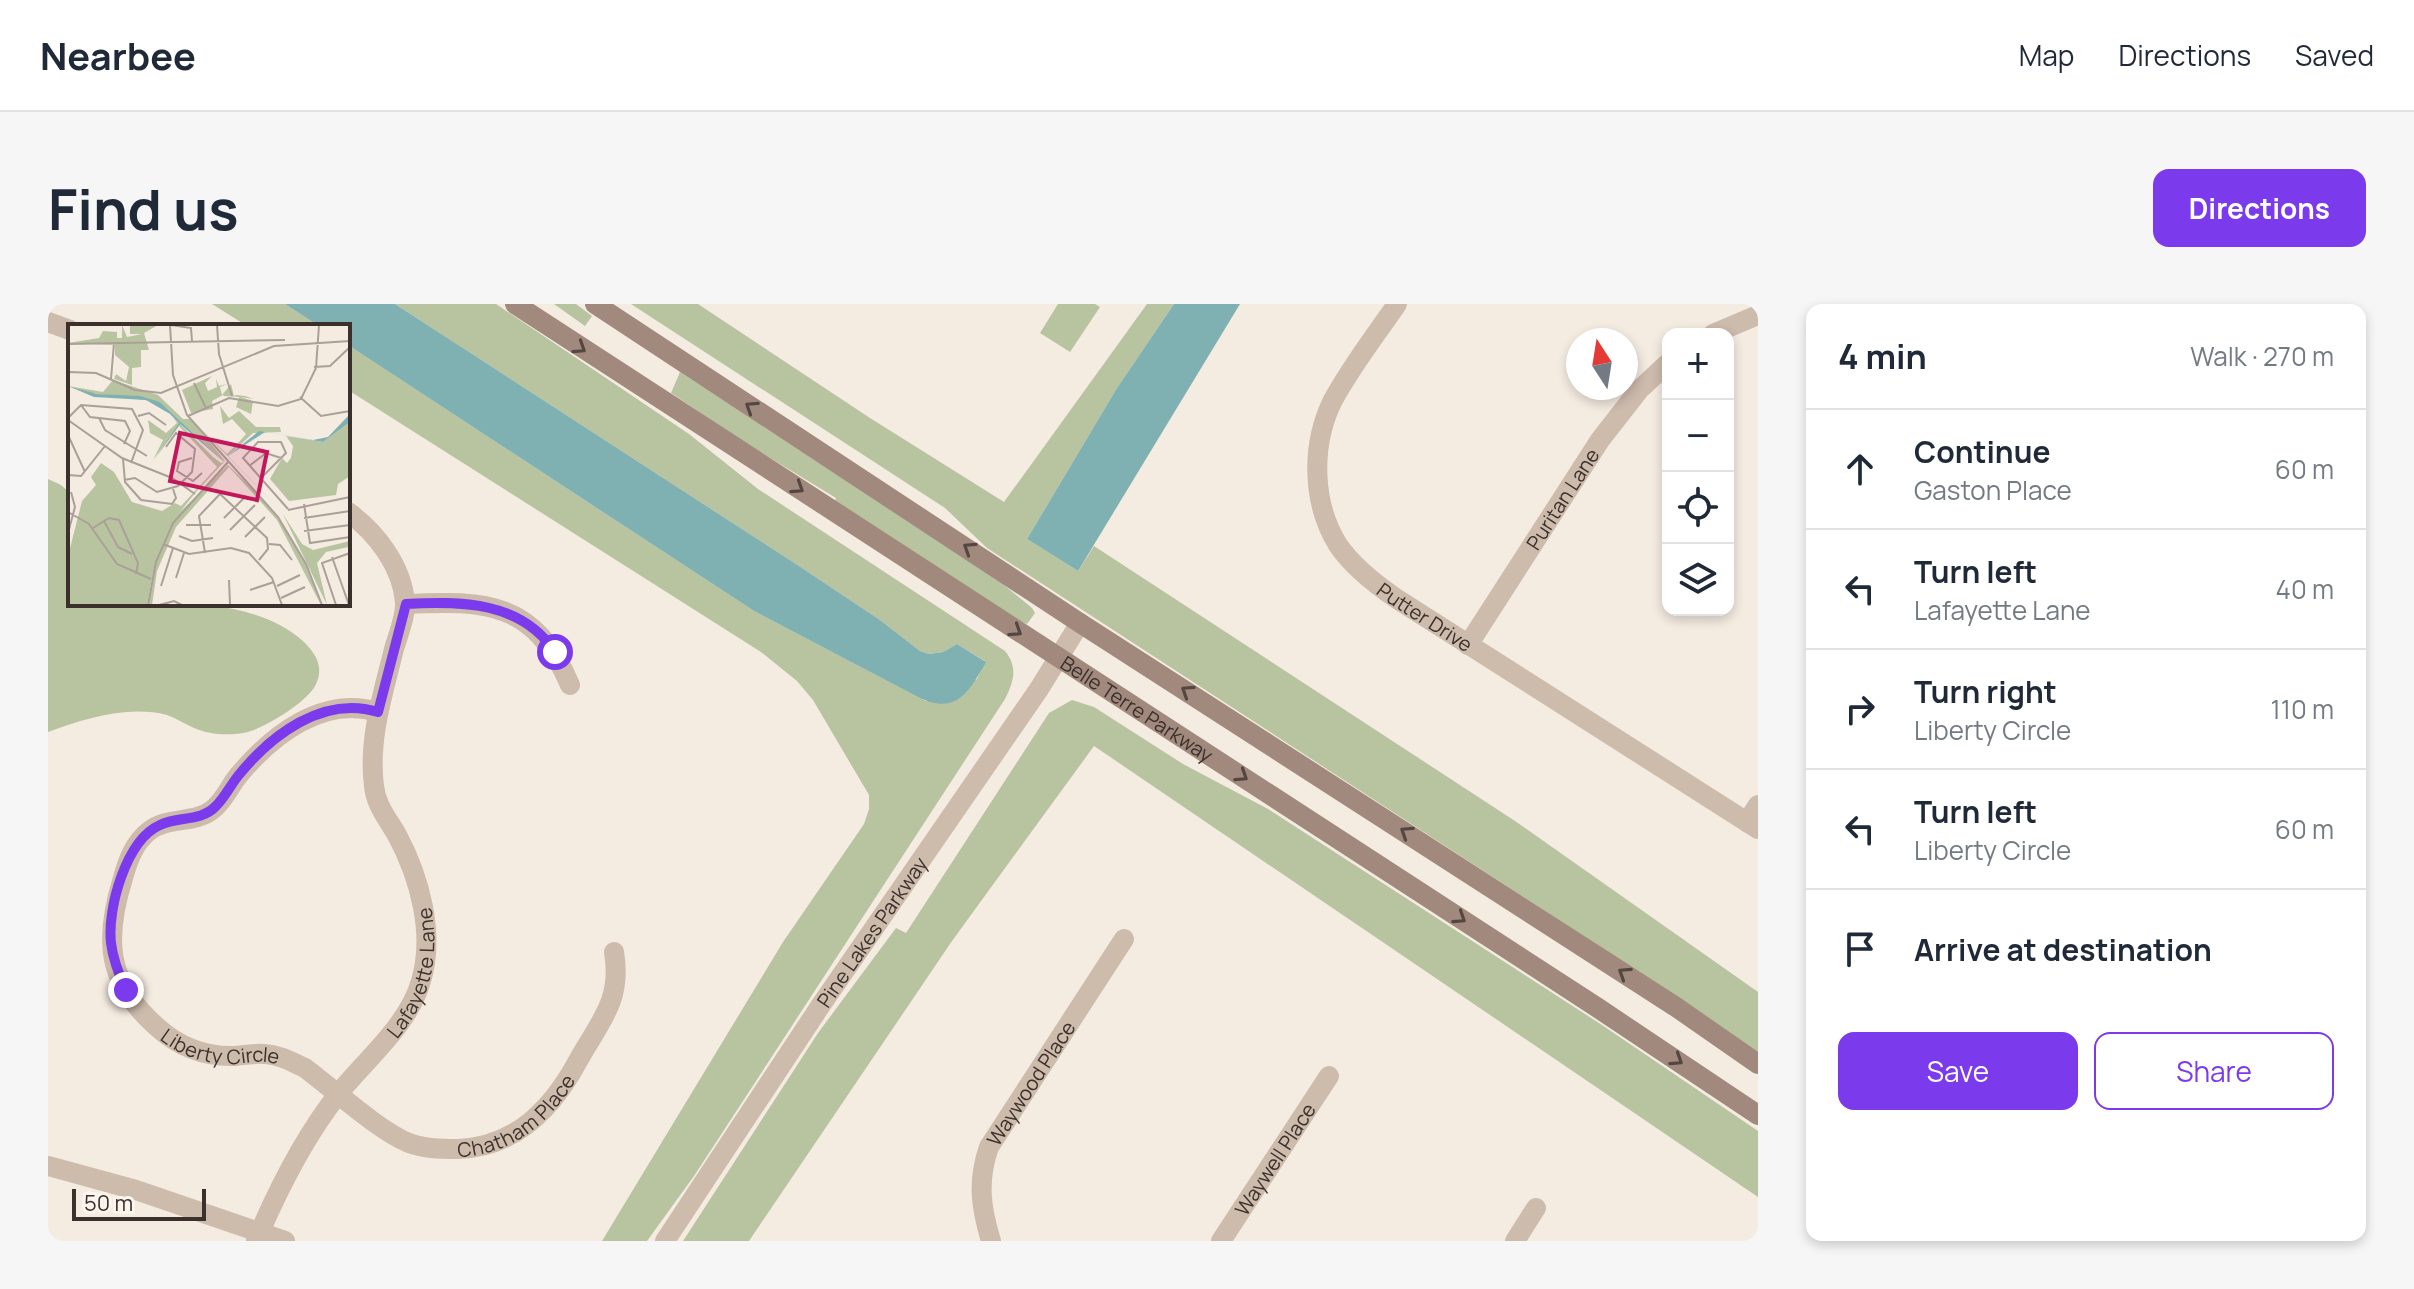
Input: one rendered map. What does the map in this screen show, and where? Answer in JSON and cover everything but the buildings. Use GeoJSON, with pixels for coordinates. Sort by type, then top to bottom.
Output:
{"type":"FeatureCollection","features":[{"type":"Feature","properties":{"kind":"main road","name":"Belle Terre Parkway"},"geometry":{"type":"LineString","coordinates":[[515,304],[1758,1115]]}},
{"type":"Feature","properties":{"kind":"main road","name":"Belle Terre Parkway"},"geometry":{"type":"LineString","coordinates":[[595,304],[1080,623],[1651,991],[1758,1064]]}},
{"type":"Feature","properties":{"kind":"street","name":"Putter Drive"},"geometry":{"type":"LineString","coordinates":[[1397,304],[1344,383],[1326,417],[1318,451],[1320,495],[1334,536],[1354,564],[1387,592],[1468,645],[1754,819]]}},
{"type":"Feature","properties":{"kind":"street"},"geometry":{"type":"LineString","coordinates":[[1727,328],[1758,315]]}},
{"type":"Feature","properties":{"kind":"street"},"geometry":{"type":"LineString","coordinates":[[48,322],[68,329]]}},
{"type":"Feature","properties":{"kind":"street","name":"Puritan Lane"},"geometry":{"type":"LineString","coordinates":[[1468,645],[1600,440],[1639,390],[1662,369]]}},
{"type":"Feature","properties":{"kind":"street"},"geometry":{"type":"LineString","coordinates":[[350,514],[384,547],[394,566],[406,604],[461,603],[517,617],[548,641],[570,685]]}},
{"type":"Feature","properties":{"kind":"street","name":"Lafayette Lane"},"geometry":{"type":"LineString","coordinates":[[258,1236],[300,1151],[339,1094],[407,1013],[422,980],[425,917],[414,874],[396,833],[382,813],[374,790],[373,755],[378,712],[406,604]]}},
{"type":"Feature","properties":{"kind":"street","name":"Pine Lakes Parkway"},"geometry":{"type":"LineString","coordinates":[[665,1241],[1080,623]]}},
{"type":"Feature","properties":{"kind":"street","name":"Liberty Circle"},"geometry":{"type":"LineString","coordinates":[[339,1094],[305,1068],[279,1056],[263,1053],[207,1055],[170,1037],[140,1010],[126,990],[111,945],[111,920],[132,851],[148,832],[169,821],[210,812],[260,752],[311,717],[345,706],[378,712]]}},
{"type":"Feature","properties":{"kind":"street","name":"Waywood Place"},"geometry":{"type":"LineString","coordinates":[[991,1241],[980,1192],[989,1147],[1124,939]]}},
{"type":"Feature","properties":{"kind":"street","name":"Chatham Place"},"geometry":{"type":"LineString","coordinates":[[339,1094],[393,1134],[418,1146],[436,1149],[480,1147],[507,1138],[537,1117],[565,1085],[614,995],[617,972],[614,952]]}},
{"type":"Feature","properties":{"kind":"street","name":"Waywell Place"},"geometry":{"type":"LineString","coordinates":[[1221,1241],[1329,1076]]}},
{"type":"Feature","properties":{"kind":"street"},"geometry":{"type":"LineString","coordinates":[[48,1166],[136,1190],[258,1236],[285,1241]]}},
{"type":"Feature","properties":{"kind":"street"},"geometry":{"type":"LineString","coordinates":[[1515,1241],[1536,1208]]}},
{"type":"Feature","properties":{"kind":"green space"},"geometry":{"type":"Polygon","coordinates":[[[212,304],[285,304],[316,324],[244,324],[212,304]]]}},
{"type":"Feature","properties":{"kind":"green space"},"geometry":{"type":"Polygon","coordinates":[[[395,304],[496,304],[689,434],[758,489],[1005,651],[1012,663],[1012,680],[1005,699],[694,1176],[647,1241],[602,1241],[783,942],[864,824],[869,795],[813,700],[797,681],[761,652],[350,391],[350,346],[754,611],[926,701],[977,679],[985,661],[957,644],[943,652],[929,654],[920,651],[802,568],[395,304]]]}},
{"type":"Feature","properties":{"kind":"green space"},"geometry":{"type":"Polygon","coordinates":[[[554,304],[576,304],[592,316],[585,326],[554,304]]]}},
{"type":"Feature","properties":{"kind":"green space"},"geometry":{"type":"Polygon","coordinates":[[[631,304],[698,304],[1004,502],[1147,304],[1174,304],[1117,388],[1027,539],[1078,571],[1094,546],[1515,821],[1758,992],[1758,1052],[987,548],[945,508],[631,304]]]}},
{"type":"Feature","properties":{"kind":"green space"},"geometry":{"type":"Polygon","coordinates":[[[1058,304],[1095,304],[1100,307],[1070,352],[1040,333],[1058,304]]]}},
{"type":"Feature","properties":{"kind":"green space"},"geometry":{"type":"Polygon","coordinates":[[[680,372],[998,580],[1035,613],[1027,624],[1017,620],[835,501],[836,498],[671,393],[680,372]]]}},
{"type":"Feature","properties":{"kind":"green space"},"geometry":{"type":"Polygon","coordinates":[[[48,479],[68,491],[68,606],[224,607],[280,625],[304,642],[318,661],[316,684],[305,698],[276,719],[241,733],[207,732],[152,712],[91,718],[48,732],[48,479]]]}},
{"type":"Feature","properties":{"kind":"green space"},"geometry":{"type":"Polygon","coordinates":[[[1072,700],[1094,707],[1183,764],[1268,809],[1602,1025],[1758,1131],[1758,1197],[1094,746],[952,941],[749,1241],[683,1241],[818,1033],[896,928],[906,933],[1049,713],[1072,700]]]}},
{"type":"Feature","properties":{"kind":"water"},"geometry":{"type":"Polygon","coordinates":[[[285,304],[395,304],[802,568],[920,651],[929,654],[943,652],[957,644],[986,662],[974,683],[960,698],[942,704],[918,697],[754,611],[350,346],[350,324],[316,324],[285,304]]]}},
{"type":"Feature","properties":{"kind":"water"},"geometry":{"type":"Polygon","coordinates":[[[1174,304],[1240,304],[1078,571],[1027,539],[1117,388],[1174,304]]]}},
{"type":"Feature","properties":{"kind":"route"},"geometry":{"type":"LineString","coordinates":[[126,990],[111,945],[111,920],[132,851],[158,825],[210,812],[260,752],[298,724],[336,707],[355,706],[378,712],[406,604],[461,603],[505,612],[539,631],[555,652]]}}]}
